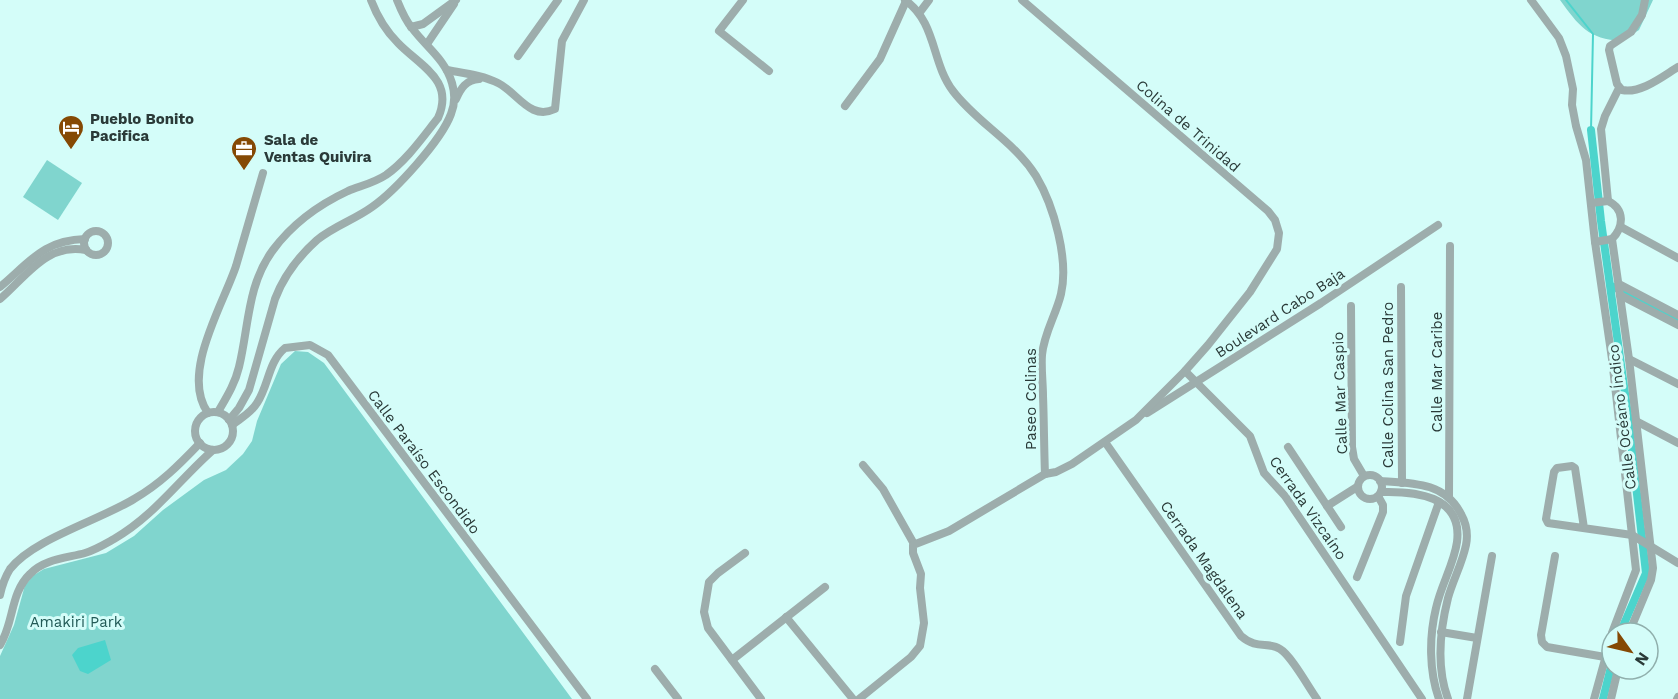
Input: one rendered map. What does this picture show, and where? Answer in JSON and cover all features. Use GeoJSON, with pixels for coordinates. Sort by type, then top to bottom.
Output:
{"type":"FeatureCollection","features":[{"type":"Feature","properties":{"kind":"street"},"geometry":{"type":"LineString","coordinates":[[218,412],[234,383],[239,368],[253,290],[272,252],[289,230],[313,210],[349,191],[383,177],[398,166],[442,109],[442,89],[437,80],[429,70],[398,44],[385,28],[371,0]]}},
{"type":"Feature","properties":{"kind":"street"},"geometry":{"type":"LineString","coordinates":[[397,0],[411,27],[447,70],[454,93],[454,106]]}},
{"type":"Feature","properties":{"kind":"street"},"geometry":{"type":"LineString","coordinates":[[411,27],[423,24],[456,0]]}},
{"type":"Feature","properties":{"kind":"street"},"geometry":{"type":"LineString","coordinates":[[427,44],[456,0]]}},
{"type":"Feature","properties":{"kind":"street"},"geometry":{"type":"LineString","coordinates":[[518,56],[558,0]]}},
{"type":"Feature","properties":{"kind":"street"},"geometry":{"type":"LineString","coordinates":[[447,70],[486,78],[505,87],[532,110],[543,113],[555,109],[562,41],[584,0]]}},
{"type":"Feature","properties":{"kind":"street"},"geometry":{"type":"LineString","coordinates":[[743,0],[718,31],[769,71]]}},
{"type":"Feature","properties":{"kind":"street"},"geometry":{"type":"LineString","coordinates":[[845,106],[880,59],[905,1],[920,12],[930,0]]}},
{"type":"Feature","properties":{"kind":"street","name":"Colina de Trinidad"},"geometry":{"type":"LineString","coordinates":[[1022,0],[1268,211],[1277,227],[1279,240],[1277,249],[1250,292]]}},
{"type":"Feature","properties":{"kind":"street"},"geometry":{"type":"LineString","coordinates":[[1531,0],[1559,38],[1566,56],[1573,89],[1572,105],[1575,126],[1599,202],[1619,211],[1621,227]]}},
{"type":"Feature","properties":{"kind":"street"},"geometry":{"type":"LineString","coordinates":[[1599,202],[1601,129],[1619,88],[1609,50],[1610,46],[1631,32],[1642,15],[1645,0]]}},
{"type":"Feature","properties":{"kind":"street","name":"Paseo Colinas"},"geometry":{"type":"LineString","coordinates":[[920,12],[947,84],[1026,162],[1047,199],[1054,224],[1063,259],[1064,278],[1056,309],[1045,337],[1043,352],[1045,474]]}},
{"type":"Feature","properties":{"kind":"street"},"geometry":{"type":"LineString","coordinates":[[1619,88],[1626,91],[1636,89],[1678,66]]}},
{"type":"Feature","properties":{"kind":"street"},"geometry":{"type":"LineString","coordinates":[[0,645],[7,631],[19,590],[32,571],[55,560],[93,550],[133,527],[213,450],[224,447],[229,442],[232,437],[231,422],[249,390],[275,299],[296,261],[320,238],[345,221],[369,209],[389,194],[446,125],[460,91],[469,81],[486,78]]}},
{"type":"Feature","properties":{"kind":"street"},"geometry":{"type":"LineString","coordinates":[[208,413],[200,398],[200,369],[204,350],[235,267],[263,173]]}},
{"type":"Feature","properties":{"kind":"street","name":"Calle Océano Índico"},"geometry":{"type":"LineString","coordinates":[[1599,202],[1612,359],[1633,535],[1635,575],[1617,621]]}},
{"type":"Feature","properties":{"kind":"street","name":"Boulevard Cabo Baja"},"geometry":{"type":"LineString","coordinates":[[914,544],[949,531],[1045,474],[1062,469],[1136,420],[1198,383],[1438,225]]}},
{"type":"Feature","properties":{"kind":"street"},"geometry":{"type":"LineString","coordinates":[[1604,241],[1621,227]]}},
{"type":"Feature","properties":{"kind":"street"},"geometry":{"type":"LineString","coordinates":[[1621,227],[1678,258]]}},
{"type":"Feature","properties":{"kind":"street"},"geometry":{"type":"LineString","coordinates":[[0,287],[37,254],[66,242],[85,239],[93,231],[99,231],[105,236],[108,243],[105,250],[99,254],[73,249],[43,260],[30,269],[0,300]]}},
{"type":"Feature","properties":{"kind":"street"},"geometry":{"type":"LineString","coordinates":[[85,239],[86,250]]}},
{"type":"Feature","properties":{"kind":"street","name":"Calle Océano Índico"},"geometry":{"type":"LineString","coordinates":[[1604,241],[1619,284],[1653,576],[1634,621]]}},
{"type":"Feature","properties":{"kind":"street","name":"Calle Mar Caribe"},"geometry":{"type":"LineString","coordinates":[[1449,497],[1450,246]]}},
{"type":"Feature","properties":{"kind":"street"},"geometry":{"type":"LineString","coordinates":[[1619,284],[1678,315]]}},
{"type":"Feature","properties":{"kind":"street","name":"Calle Colina San Pedro"},"geometry":{"type":"LineString","coordinates":[[1401,287],[1402,483]]}},
{"type":"Feature","properties":{"kind":"street","name":"Boulevard Cabo Baja"},"geometry":{"type":"LineString","coordinates":[[1136,420],[1185,371],[1250,292]]}},
{"type":"Feature","properties":{"kind":"street"},"geometry":{"type":"LineString","coordinates":[[1620,295],[1678,325]]}},
{"type":"Feature","properties":{"kind":"street","name":"Calle Mar Caspio"},"geometry":{"type":"LineString","coordinates":[[1351,306],[1352,447],[1354,459],[1364,476]]}},
{"type":"Feature","properties":{"kind":"street","name":"Calle Paraíso Escondido"},"geometry":{"type":"LineString","coordinates":[[231,422],[257,404],[267,383],[274,359],[285,348],[310,345],[328,355],[587,699]]}},
{"type":"Feature","properties":{"kind":"street"},"geometry":{"type":"LineString","coordinates":[[1629,358],[1678,384]]}},
{"type":"Feature","properties":{"kind":"street","name":"Cerrada Vizcaíno"},"geometry":{"type":"LineString","coordinates":[[1185,371],[1250,435],[1264,473],[1285,496],[1422,699]]}},
{"type":"Feature","properties":{"kind":"street"},"geometry":{"type":"LineString","coordinates":[[213,450],[200,443],[195,432],[199,420],[208,413],[218,412],[231,422]]}},
{"type":"Feature","properties":{"kind":"street"},"geometry":{"type":"LineString","coordinates":[[1636,421],[1678,443]]}},
{"type":"Feature","properties":{"kind":"street","name":"Cerrada Magdalena"},"geometry":{"type":"LineString","coordinates":[[1105,442],[1241,636],[1251,643],[1275,646],[1284,651],[1317,699]]}},
{"type":"Feature","properties":{"kind":"street"},"geometry":{"type":"LineString","coordinates":[[0,594],[6,577],[21,559],[43,544],[150,489],[178,467],[200,443]]}},
{"type":"Feature","properties":{"kind":"street"},"geometry":{"type":"LineString","coordinates":[[1288,447],[1341,527]]}},
{"type":"Feature","properties":{"kind":"street"},"geometry":{"type":"LineString","coordinates":[[860,699],[911,657],[920,646],[924,622],[920,588],[921,574],[913,553],[914,544],[883,489],[863,465]]}},
{"type":"Feature","properties":{"kind":"street"},"geometry":{"type":"LineString","coordinates":[[1584,528],[1575,468],[1572,466],[1557,468],[1554,472],[1546,521],[1551,524],[1633,535],[1677,559]]}},
{"type":"Feature","properties":{"kind":"street"},"geometry":{"type":"LineString","coordinates":[[1327,506],[1357,487],[1364,476],[1373,475],[1380,481],[1427,486],[1449,497],[1461,513],[1467,534],[1464,552],[1448,598],[1441,632],[1441,663],[1448,699]]}},
{"type":"Feature","properties":{"kind":"street"},"geometry":{"type":"LineString","coordinates":[[1357,577],[1383,512],[1380,481]]}},
{"type":"Feature","properties":{"kind":"street"},"geometry":{"type":"LineString","coordinates":[[1357,487],[1362,497],[1374,499],[1380,494],[1418,494],[1439,502],[1448,509],[1454,521],[1457,541],[1434,618],[1433,675],[1439,699]]}},
{"type":"Feature","properties":{"kind":"street"},"geometry":{"type":"LineString","coordinates":[[1400,642],[1406,596],[1439,502]]}},
{"type":"Feature","properties":{"kind":"street"},"geometry":{"type":"LineString","coordinates":[[745,553],[717,573],[709,582],[704,612],[708,628],[761,699]]}},
{"type":"Feature","properties":{"kind":"street"},"geometry":{"type":"LineString","coordinates":[[1467,699],[1492,556]]}},
{"type":"Feature","properties":{"kind":"street"},"geometry":{"type":"LineString","coordinates":[[1555,556],[1541,635],[1542,642],[1547,647],[1600,656]]}},
{"type":"Feature","properties":{"kind":"street"},"geometry":{"type":"LineString","coordinates":[[732,660],[825,587]]}},
{"type":"Feature","properties":{"kind":"street"},"geometry":{"type":"LineString","coordinates":[[1439,596],[1448,598]]}},
{"type":"Feature","properties":{"kind":"street"},"geometry":{"type":"LineString","coordinates":[[786,618],[853,699]]}},
{"type":"Feature","properties":{"kind":"street"},"geometry":{"type":"LineString","coordinates":[[1441,632],[1477,638]]}},
{"type":"Feature","properties":{"kind":"street"},"geometry":{"type":"LineString","coordinates":[[655,669],[678,699]]}},
{"type":"Feature","properties":{"kind":"street","name":"Calle Océano Índico"},"geometry":{"type":"LineString","coordinates":[[1594,699],[1600,677]]}},
{"type":"Feature","properties":{"kind":"street"},"geometry":{"type":"LineString","coordinates":[[1611,699],[1615,681]]}},
{"type":"Feature","properties":{"kind":"street"},"geometry":{"type":"LineString","coordinates":[[1588,699],[1598,685]]}},
{"type":"Feature","properties":{"kind":"green space"},"geometry":{"type":"Polygon","coordinates":[[[1560,0],[1653,0],[1639,30],[1622,41],[1592,34],[1579,24],[1560,0]]]}},
{"type":"Feature","properties":{"kind":"green space"},"geometry":{"type":"Polygon","coordinates":[[[47,160],[82,183],[58,220],[23,197],[47,160]]]}},
{"type":"Feature","properties":{"kind":"green space","name":"Amakiri Park"},"geometry":{"type":"Polygon","coordinates":[[[295,351],[308,352],[324,363],[572,699],[0,699],[0,656],[14,625],[25,585],[34,575],[44,569],[106,553],[134,536],[163,510],[204,480],[226,470],[243,454],[252,441],[257,421],[281,364],[295,351]]]}},
{"type":"Feature","properties":{"kind":"shaded area"},"geometry":{"type":"Polygon","coordinates":[[[105,640],[111,660],[88,674],[80,671],[72,655],[78,648],[105,640]]]}},
{"type":"Feature","properties":{"kind":"waterway"},"geometry":{"type":"LineString","coordinates":[[1566,0],[1593,34],[1591,130]]}},
{"type":"Feature","properties":{"kind":"waterway"},"geometry":{"type":"LineString","coordinates":[[1591,130],[1646,573],[1625,621]]}},
{"type":"Feature","properties":{"kind":"waterway"},"geometry":{"type":"LineString","coordinates":[[1614,287],[1678,319]]}},
{"type":"Feature","properties":{"kind":"waterway"},"geometry":{"type":"LineString","coordinates":[[1603,699],[1608,681]]}},
{"type":"Feature","properties":{"kind":"place","name":"Pueblo Bonito Pacifica"},"geometry":{"type":"Point","coordinates":[71,151]}},
{"type":"Feature","properties":{"kind":"place","name":"Sala de Ventas Quivira"},"geometry":{"type":"Point","coordinates":[244,172]}}]}
